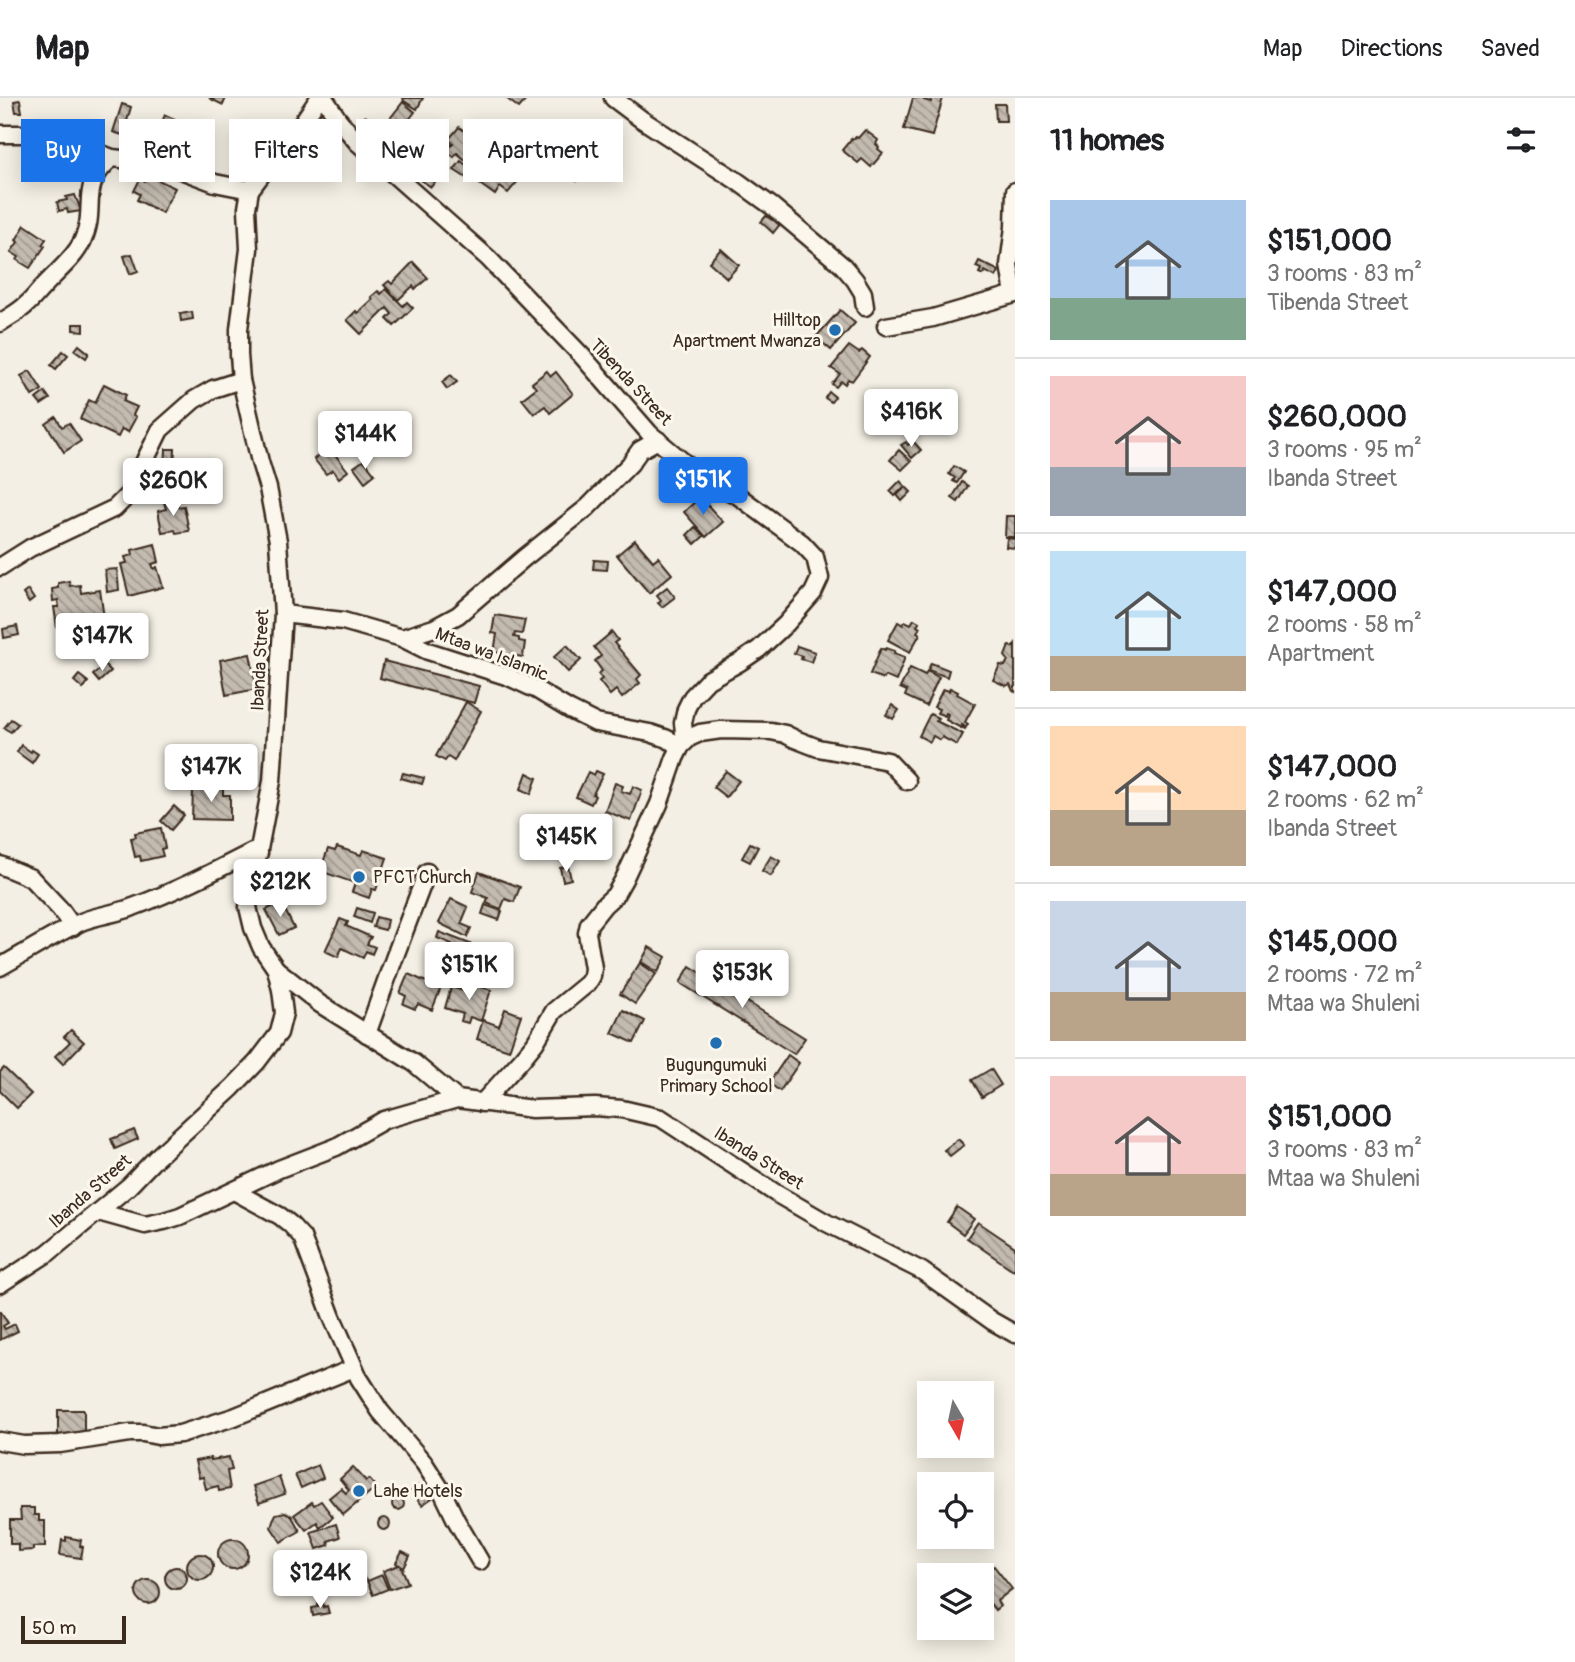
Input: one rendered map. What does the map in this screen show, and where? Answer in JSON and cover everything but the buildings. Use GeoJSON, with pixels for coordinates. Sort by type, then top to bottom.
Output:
{"type":"FeatureCollection","features":[{"type":"Feature","properties":{"kind":"street"},"geometry":{"type":"LineString","coordinates":[[0,134],[29,134],[50,138],[112,158],[151,162],[215,183],[250,190],[274,158],[286,147],[319,98]]}},
{"type":"Feature","properties":{"kind":"street","name":"Tibenda Street"},"geometry":{"type":"LineString","coordinates":[[324,98],[357,142],[488,258],[583,358],[650,434],[693,470],[737,495],[802,543],[815,557],[820,578],[813,593],[786,624],[759,649],[708,680],[692,697],[683,723],[683,744]]}},
{"type":"Feature","properties":{"kind":"street"},"geometry":{"type":"LineString","coordinates":[[612,98],[773,207],[843,266],[863,293],[865,307]]}},
{"type":"Feature","properties":{"kind":"street"},"geometry":{"type":"LineString","coordinates":[[0,323],[27,305],[81,245],[87,229],[94,177],[112,158]]}},
{"type":"Feature","properties":{"kind":"street","name":"Ibanda Street"},"geometry":{"type":"LineString","coordinates":[[0,1284],[48,1253],[129,1186],[232,1088],[279,1034],[284,1013],[276,969],[261,947],[248,907],[272,781],[283,614],[278,541],[268,488],[241,380],[239,355],[239,329],[249,249],[247,208],[250,190]]}},
{"type":"Feature","properties":{"kind":"street"},"geometry":{"type":"LineString","coordinates":[[886,327],[933,318],[1014,294],[1009,265],[1015,191]]}},
{"type":"Feature","properties":{"kind":"street"},"geometry":{"type":"LineString","coordinates":[[0,567],[30,548],[115,508],[128,495],[160,430],[194,400],[213,389],[241,380]]}},
{"type":"Feature","properties":{"kind":"street"},"geometry":{"type":"LineString","coordinates":[[402,638],[434,628],[458,615],[588,507],[640,450],[658,440]]}},
{"type":"Feature","properties":{"kind":"street","name":"Mtaa wa Islamic"},"geometry":{"type":"LineString","coordinates":[[283,614],[343,621],[402,638],[428,651],[518,681],[596,723],[650,733],[683,744]]}},
{"type":"Feature","properties":{"kind":"street"},"geometry":{"type":"LineString","coordinates":[[482,1103],[535,1043],[554,1012],[588,983],[592,976],[587,933],[589,924],[615,895],[624,879],[683,744],[700,733],[771,731],[818,748],[888,761],[907,781]]}},
{"type":"Feature","properties":{"kind":"street"},"geometry":{"type":"LineString","coordinates":[[0,967],[83,921],[136,906],[252,852],[259,853]]}},
{"type":"Feature","properties":{"kind":"street"},"geometry":{"type":"LineString","coordinates":[[0,865],[31,878],[73,926]]}},
{"type":"Feature","properties":{"kind":"street"},"geometry":{"type":"LineString","coordinates":[[367,1034],[427,872]]}},
{"type":"Feature","properties":{"kind":"street"},"geometry":{"type":"LineString","coordinates":[[276,969],[320,1004],[414,1063],[457,1099]]}},
{"type":"Feature","properties":{"kind":"street"},"geometry":{"type":"LineString","coordinates":[[98,1212],[140,1224],[152,1224],[180,1216],[279,1169],[336,1146],[384,1120],[457,1099]]}},
{"type":"Feature","properties":{"kind":"street","name":"Ibanda Street"},"geometry":{"type":"LineString","coordinates":[[457,1099],[532,1109],[622,1109],[661,1118],[777,1194],[827,1223],[922,1270],[992,1321],[1015,1334]]}},
{"type":"Feature","properties":{"kind":"street"},"geometry":{"type":"LineString","coordinates":[[234,1191],[280,1216],[302,1237],[354,1368],[373,1401],[424,1463],[480,1560]]}},
{"type":"Feature","properties":{"kind":"street"},"geometry":{"type":"LineString","coordinates":[[0,1441],[24,1445],[60,1444],[130,1433],[158,1436],[180,1434],[234,1417],[354,1368]]}},
{"type":"Feature","properties":{"kind":"place","name":"Hilltop Apartment Mwanza"},"geometry":{"type":"Point","coordinates":[835,330]}},
{"type":"Feature","properties":{"kind":"place","name":"PFCT Church"},"geometry":{"type":"Point","coordinates":[359,877]}},
{"type":"Feature","properties":{"kind":"place","name":"Bugungumuki Primary School"},"geometry":{"type":"Point","coordinates":[716,1043]}},
{"type":"Feature","properties":{"kind":"place","name":"Lahe Hotels"},"geometry":{"type":"Point","coordinates":[359,1491]}}]}
